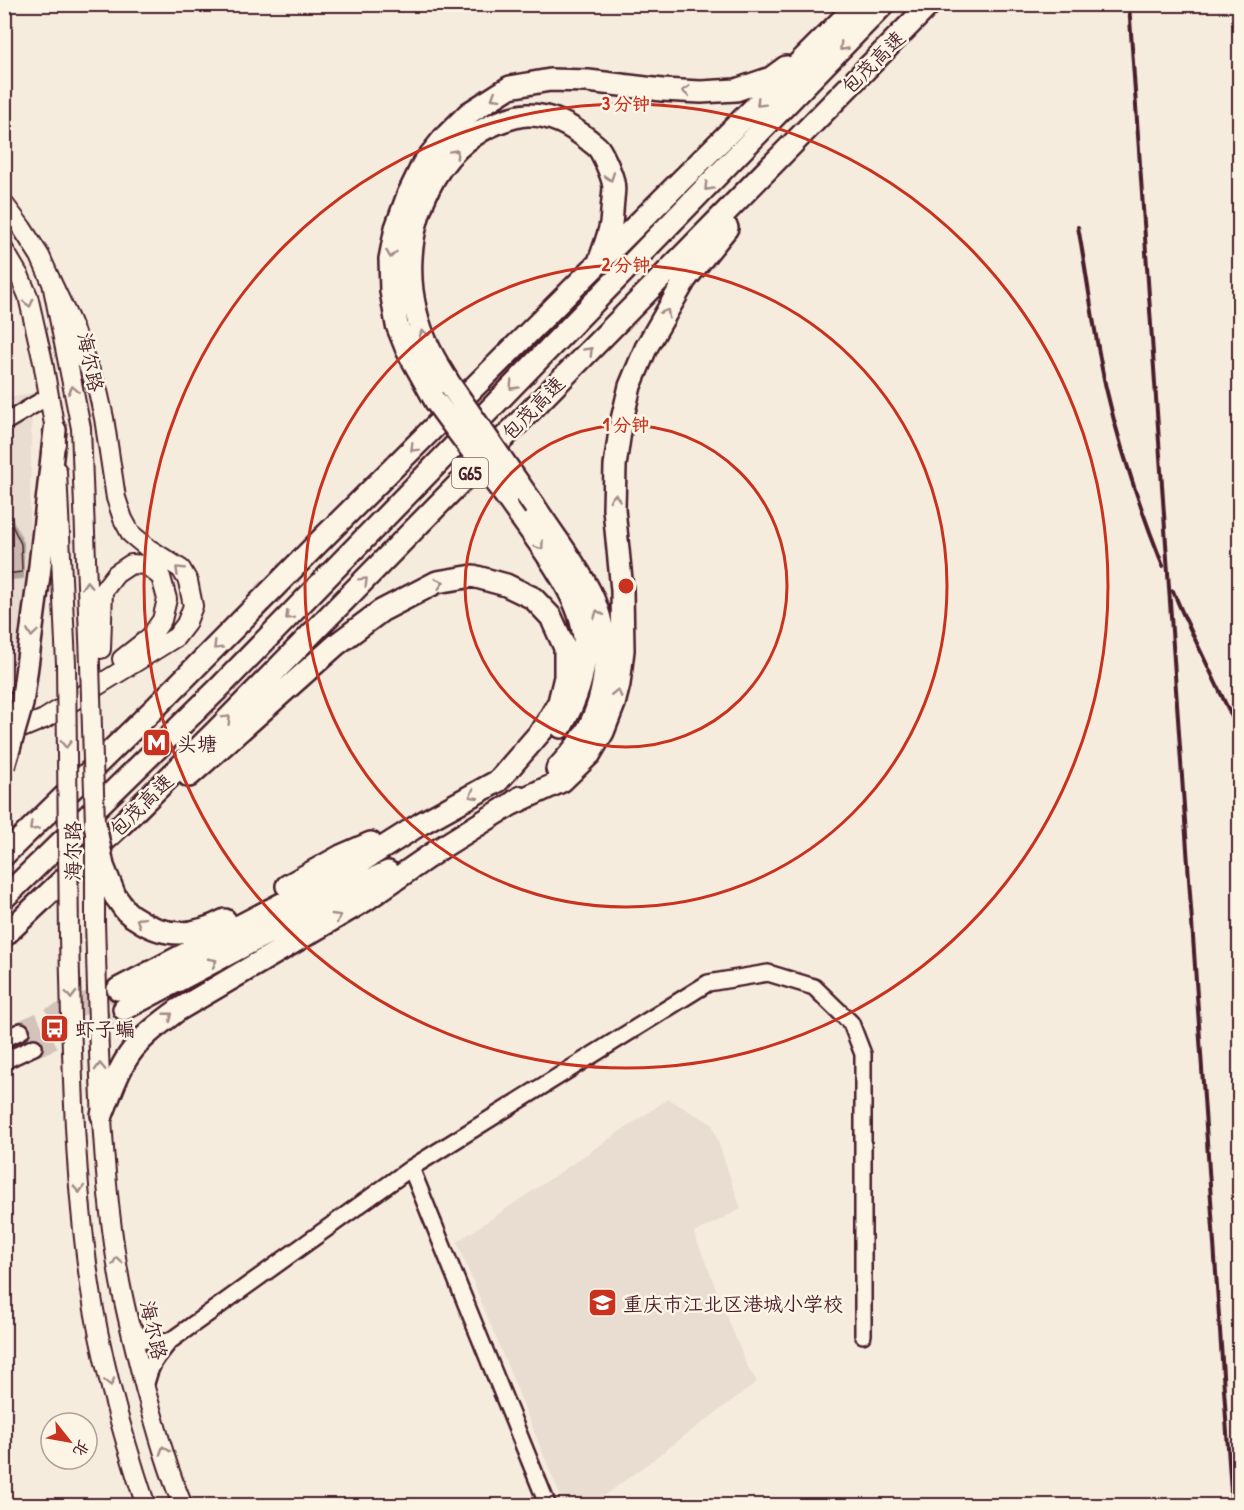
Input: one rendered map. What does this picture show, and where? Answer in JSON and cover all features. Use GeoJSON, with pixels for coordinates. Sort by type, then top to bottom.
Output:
{"type":"FeatureCollection","features":[{"type":"Feature","properties":{"kind":"highway"},"geometry":{"type":"LineString","coordinates":[[4,855],[156,707],[858,4]]}},
{"type":"Feature","properties":{"kind":"highway","name":"包茂高速"},"geometry":{"type":"LineString","coordinates":[[4,898],[217,690],[884,4]]}},
{"type":"Feature","properties":{"kind":"highway","name":"包茂高速"},"geometry":{"type":"LineString","coordinates":[[4,936],[124,822],[232,714],[930,4]]}},
{"type":"Feature","properties":{"kind":"highway"},"geometry":{"type":"LineString","coordinates":[[510,805],[562,781],[590,754],[615,704],[623,650],[622,590],[615,509],[615,466],[621,424],[630,386],[646,348],[685,280],[723,232],[940,4]]}},
{"type":"Feature","properties":{"kind":"highway"},"geometry":{"type":"LineString","coordinates":[[441,848],[121,999],[349,869],[422,823],[534,759],[556,737],[572,708],[581,680],[584,648],[582,625],[574,599],[507,498],[436,402],[406,350],[397,325],[391,291],[390,259],[396,228],[423,164],[443,139],[469,113],[510,87],[550,80],[588,81],[662,90],[701,92],[736,90],[771,78],[817,46]]}},
{"type":"Feature","properties":{"kind":"highway"},"geometry":{"type":"LineString","coordinates":[[102,1115],[117,1078],[130,1054],[151,1031],[178,1010],[364,901],[441,848],[510,805],[555,772],[578,745],[590,725],[599,699],[606,649],[602,624],[590,592],[535,507],[438,367],[416,312],[410,264],[414,235],[423,202],[439,171],[476,133],[501,121],[527,115],[553,118],[575,129],[599,149],[614,184],[611,224],[599,264]]}},
{"type":"Feature","properties":{"kind":"highway"},"geometry":{"type":"LineString","coordinates":[[4,766],[22,704],[55,430]]}},
{"type":"Feature","properties":{"kind":"highway"},"geometry":{"type":"LineString","coordinates":[[20,922],[76,878],[337,644],[381,611],[437,582],[473,576],[506,585],[533,598],[551,617],[565,648],[565,677],[559,702],[544,728],[498,781]]}},
{"type":"Feature","properties":{"kind":"highway"},"geometry":{"type":"LineString","coordinates":[[95,824],[103,866],[115,896],[127,913],[159,931],[179,934],[200,930],[220,922],[341,856],[422,823]]}},
{"type":"Feature","properties":{"kind":"main road","name":"海尔路"},"geometry":{"type":"LineString","coordinates":[[4,204],[40,256],[52,284],[81,428],[89,614],[95,663],[92,736],[95,922],[104,1147],[114,1237],[128,1322],[154,1423],[183,1506]]}},
{"type":"Feature","properties":{"kind":"main road","name":"海尔路"},"geometry":{"type":"LineString","coordinates":[[4,250],[28,296],[55,430],[66,664],[69,936],[76,1143],[84,1237],[90,1287],[111,1387],[146,1506]]}},
{"type":"Feature","properties":{"kind":"main road"},"geometry":{"type":"LineString","coordinates":[[7,734],[44,719],[176,637],[186,624],[193,606],[188,581],[181,569],[131,534],[123,519],[116,498],[98,391],[70,321],[52,284]]}},
{"type":"Feature","properties":{"kind":"main road"},"geometry":{"type":"LineString","coordinates":[[7,734],[41,708],[129,654],[150,637],[162,620],[167,599],[161,577],[146,565],[131,564],[116,574],[103,591],[95,663]]}},
{"type":"Feature","properties":{"kind":"street"},"geometry":{"type":"LineString","coordinates":[[4,423],[49,396]]}},
{"type":"Feature","properties":{"kind":"street"},"geometry":{"type":"LineString","coordinates":[[4,698],[7,734]]}},
{"type":"Feature","properties":{"kind":"street"},"geometry":{"type":"LineString","coordinates":[[146,1388],[148,1375],[155,1359],[170,1341],[411,1168],[708,983],[768,973],[814,987],[851,1023],[863,1054],[863,1335]]}},
{"type":"Feature","properties":{"kind":"street"},"geometry":{"type":"LineString","coordinates":[[4,1039],[21,1031]]}},
{"type":"Feature","properties":{"kind":"street"},"geometry":{"type":"LineString","coordinates":[[4,1061],[34,1047]]}},
{"type":"Feature","properties":{"kind":"street"},"geometry":{"type":"LineString","coordinates":[[411,1168],[548,1506]]}},
{"type":"Feature","properties":{"kind":"street"},"geometry":{"type":"LineString","coordinates":[[128,1322],[144,1340],[159,1343],[170,1341]]}},
{"type":"Feature","properties":{"kind":"shaded area"},"geometry":{"type":"Polygon","coordinates":[[[32,393],[29,575],[10,713],[5,731],[5,399],[32,393]]]}},
{"type":"Feature","properties":{"kind":"shaded area","name":"重庆市江北区港城小学校"},"geometry":{"type":"Polygon","coordinates":[[[668,1099],[712,1124],[741,1209],[694,1233],[746,1364],[757,1382],[592,1505],[564,1505],[457,1242],[668,1099]]]}},
{"type":"Feature","properties":{"kind":"building"},"geometry":{"type":"Polygon","coordinates":[[[4,509],[21,544],[22,572],[4,574],[4,509]]]}},
{"type":"Feature","properties":{"kind":"tunnel"},"geometry":{"type":"LineString","coordinates":[[21,1031],[118,989]]}},
{"type":"Feature","properties":{"kind":"tunnel"},"geometry":{"type":"LineString","coordinates":[[34,1047],[124,1009]]}},
{"type":"Feature","properties":{"kind":"railway"},"geometry":{"type":"LineString","coordinates":[[1129,4],[1232,1506]]}},
{"type":"Feature","properties":{"kind":"railway"},"geometry":{"type":"LineString","coordinates":[[1078,227],[1106,388],[1131,478],[1163,566]]}},
{"type":"Feature","properties":{"kind":"railway"},"geometry":{"type":"LineString","coordinates":[[1173,591],[1240,734]]}},
{"type":"Feature","properties":{"kind":"place","name":"头塘"},"geometry":{"type":"Point","coordinates":[156,743]}},
{"type":"Feature","properties":{"kind":"place","name":"虾子蝙"},"geometry":{"type":"Point","coordinates":[54,1028]}},
{"type":"Feature","properties":{"kind":"place","name":"重庆市江北区港城小学校"},"geometry":{"type":"Point","coordinates":[602,1303]}}]}
